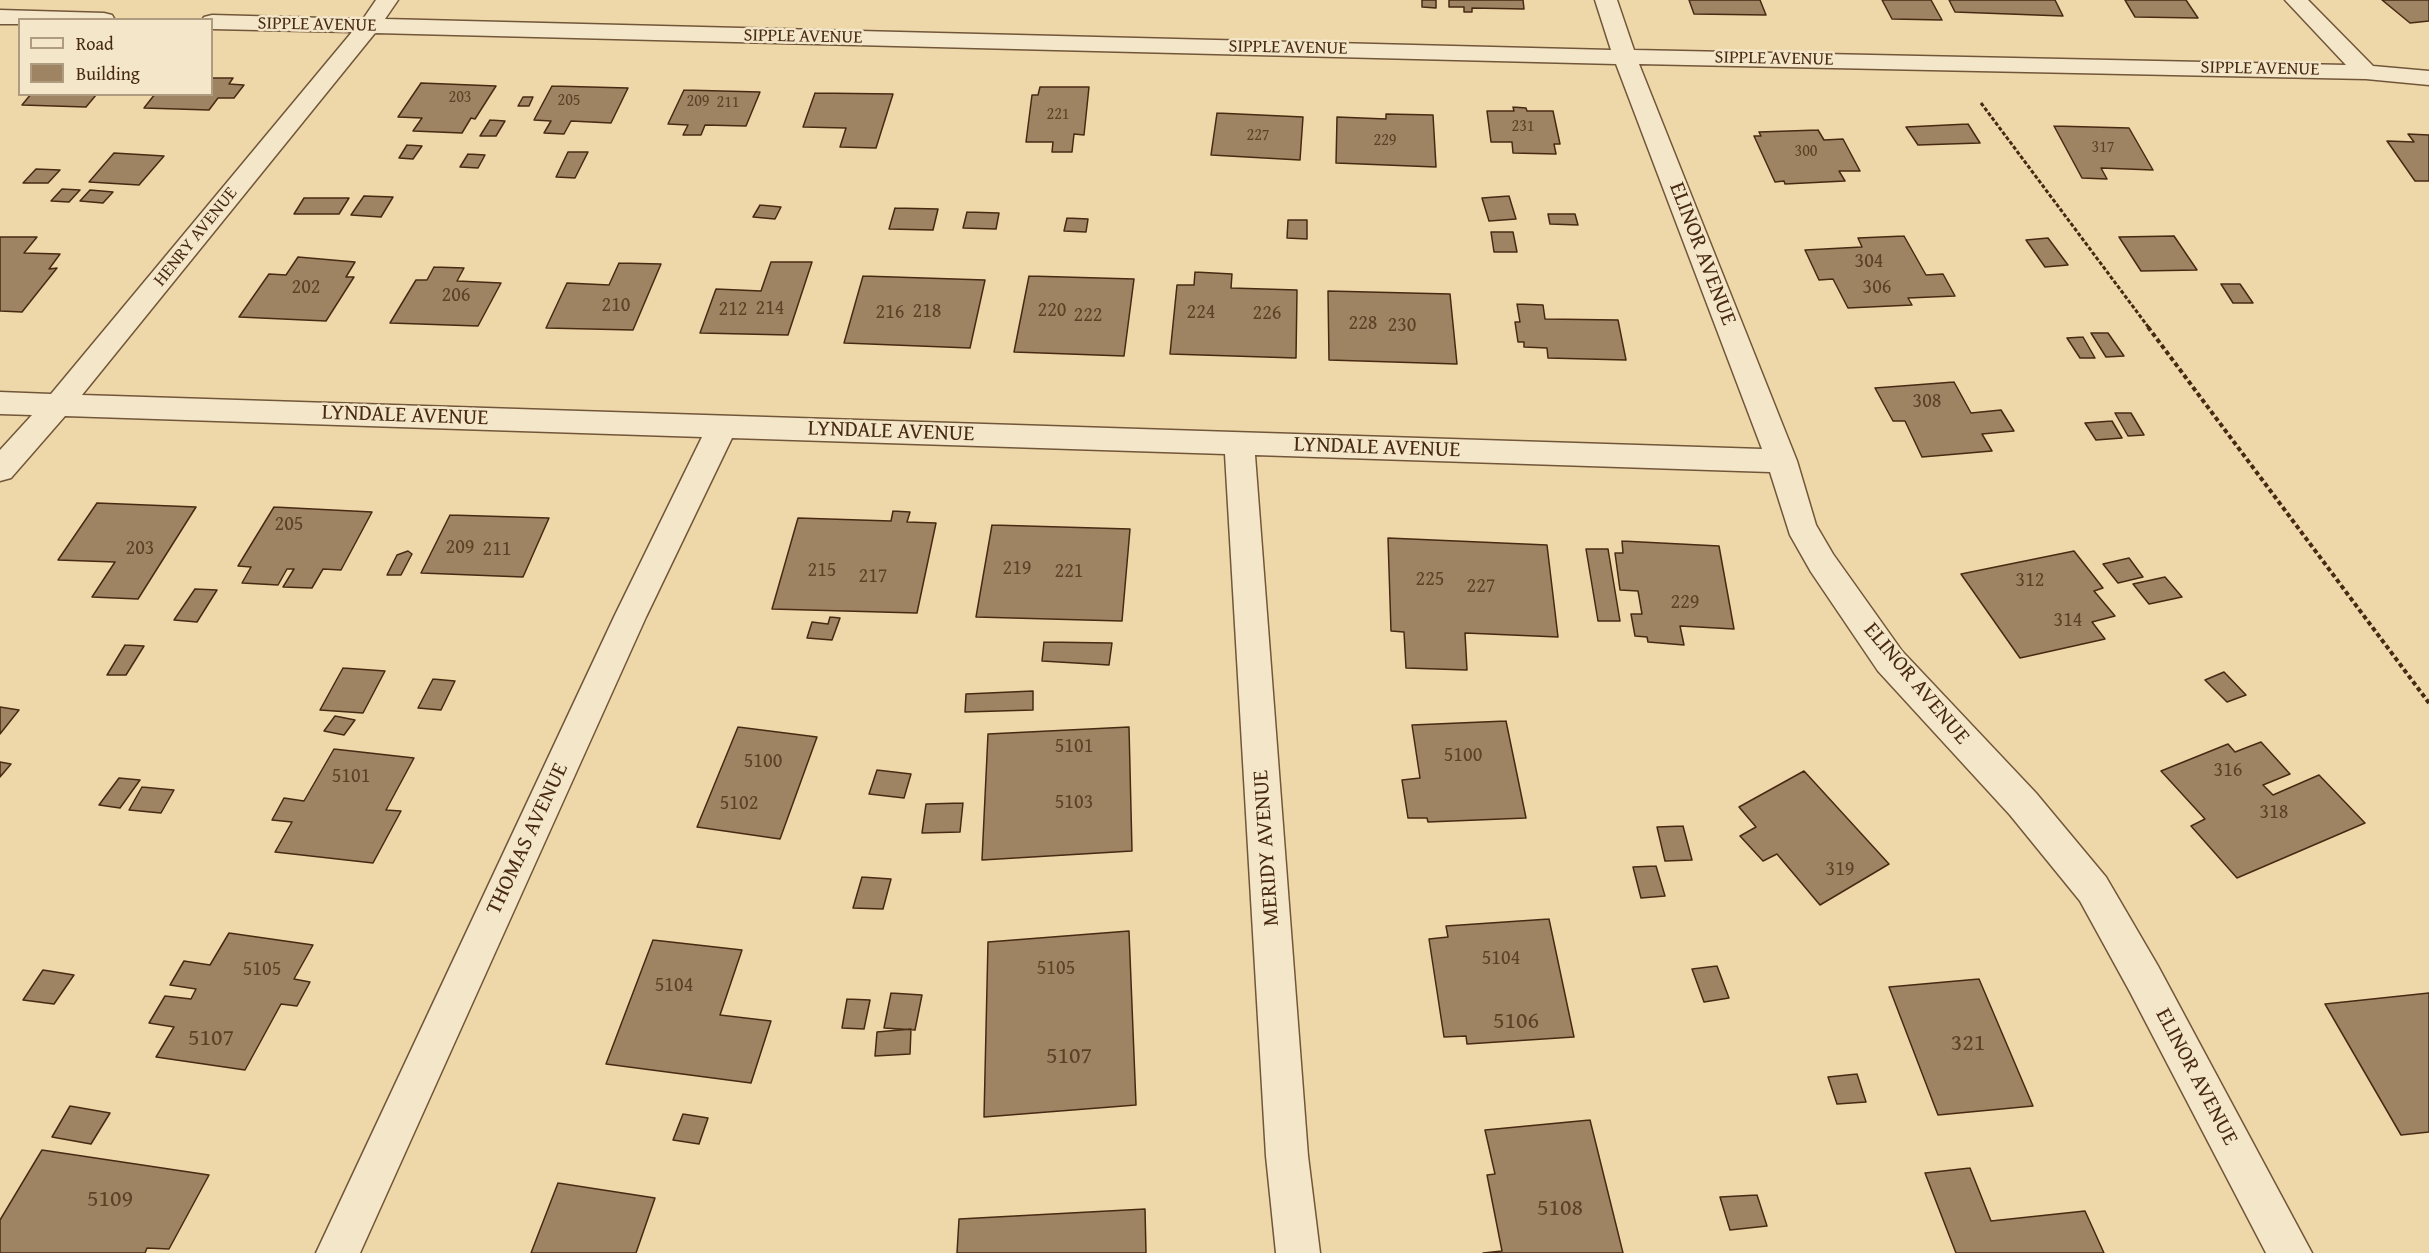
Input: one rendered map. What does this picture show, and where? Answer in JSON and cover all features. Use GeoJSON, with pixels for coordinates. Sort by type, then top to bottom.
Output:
{"type":"FeatureCollection","features":[{"type":"Feature","properties":{"kind":"street","name":"HENRY AVENUE"},"geometry":{"type":"LineString","coordinates":[[0,470],[58,405],[369,26],[387,0]]}},
{"type":"Feature","properties":{"kind":"street","name":"ELINOR AVENUE"},"geometry":{"type":"LineString","coordinates":[[1606,0],[1624,57],[1782,461],[1801,526],[1822,562],[1890,661],[2023,804],[2093,889],[2144,979],[2290,1253]]}},
{"type":"Feature","properties":{"kind":"street"},"geometry":{"type":"LineString","coordinates":[[2296,0],[2366,72]]}},
{"type":"Feature","properties":{"kind":"street"},"geometry":{"type":"LineString","coordinates":[[0,17],[35,18]]}},
{"type":"Feature","properties":{"kind":"street","name":"SIPPLE AVENUE"},"geometry":{"type":"LineString","coordinates":[[213,22],[1624,57],[2366,72],[2429,78]]}},
{"type":"Feature","properties":{"kind":"street","name":"LYNDALE AVENUE"},"geometry":{"type":"LineString","coordinates":[[0,403],[1782,461]]}},
{"type":"Feature","properties":{"kind":"street","name":"THOMAS AVENUE"},"geometry":{"type":"LineString","coordinates":[[338,1253],[630,617],[722,426]]}},
{"type":"Feature","properties":{"kind":"street","name":"MERIDY AVENUE"},"geometry":{"type":"LineString","coordinates":[[1239,444],[1287,1156],[1298,1253]]}},
{"type":"Feature","properties":{"kind":"path"},"geometry":{"type":"LineString","coordinates":[[1950,62],[2429,703]]}},
{"type":"Feature","properties":{"kind":"building"},"geometry":{"type":"Polygon","coordinates":[[[1422,0],[1436,0],[1436,8],[1422,7],[1422,0]]]}},
{"type":"Feature","properties":{"kind":"building"},"geometry":{"type":"Polygon","coordinates":[[[1449,0],[1523,0],[1524,9],[1472,8],[1472,12],[1464,12],[1464,7],[1449,7],[1449,0]]]}},
{"type":"Feature","properties":{"kind":"building"},"geometry":{"type":"Polygon","coordinates":[[[1689,0],[1760,0],[1766,15],[1694,14],[1689,0]]]}},
{"type":"Feature","properties":{"kind":"building"},"geometry":{"type":"Polygon","coordinates":[[[1882,0],[1931,0],[1942,20],[1892,19],[1882,0]]]}},
{"type":"Feature","properties":{"kind":"building"},"geometry":{"type":"Polygon","coordinates":[[[1949,0],[2055,0],[2063,16],[1955,12],[1949,0]]]}},
{"type":"Feature","properties":{"kind":"building"},"geometry":{"type":"Polygon","coordinates":[[[2125,0],[2186,0],[2198,18],[2135,17],[2125,0]]]}},
{"type":"Feature","properties":{"kind":"building"},"geometry":{"type":"Polygon","coordinates":[[[2382,0],[2429,0],[2429,21],[2410,23],[2382,0]]]}},
{"type":"Feature","properties":{"kind":"building"},"geometry":{"type":"Polygon","coordinates":[[[213,78],[233,78],[229,84],[244,85],[234,98],[218,98],[209,110],[144,108],[153,96],[213,96],[213,78]]]}},
{"type":"Feature","properties":{"kind":"building"},"geometry":{"type":"Polygon","coordinates":[[[421,83],[496,86],[475,119],[471,118],[462,133],[413,131],[422,118],[398,117],[421,83]]]}},
{"type":"Feature","properties":{"kind":"building"},"geometry":{"type":"Polygon","coordinates":[[[552,86],[628,88],[611,123],[571,121],[564,134],[544,133],[551,121],[534,120],[552,86]]]}},
{"type":"Feature","properties":{"kind":"building"},"geometry":{"type":"Polygon","coordinates":[[[1040,87],[1089,87],[1084,135],[1074,134],[1072,152],[1052,152],[1053,142],[1026,142],[1032,95],[1038,95],[1040,87]]]}},
{"type":"Feature","properties":{"kind":"building"},"geometry":{"type":"Polygon","coordinates":[[[684,90],[760,92],[746,126],[705,125],[701,135],[683,135],[688,125],[668,124],[684,90]]]}},
{"type":"Feature","properties":{"kind":"building"},"geometry":{"type":"Polygon","coordinates":[[[815,93],[893,94],[876,148],[840,147],[846,128],[803,127],[815,93]]]}},
{"type":"Feature","properties":{"kind":"building"},"geometry":{"type":"Polygon","coordinates":[[[29,96],[95,96],[86,107],[22,105],[29,96]]]}},
{"type":"Feature","properties":{"kind":"building"},"geometry":{"type":"Polygon","coordinates":[[[523,97],[533,97],[529,106],[518,106],[523,97]]]}},
{"type":"Feature","properties":{"kind":"building"},"geometry":{"type":"Polygon","coordinates":[[[1513,107],[1526,108],[1527,111],[1553,111],[1560,144],[1554,144],[1556,154],[1513,153],[1512,142],[1491,142],[1487,111],[1514,111],[1513,107]]]}},
{"type":"Feature","properties":{"kind":"building"},"geometry":{"type":"Polygon","coordinates":[[[1217,113],[1303,117],[1300,160],[1211,155],[1217,113]]]}},
{"type":"Feature","properties":{"kind":"building"},"geometry":{"type":"Polygon","coordinates":[[[1386,114],[1433,115],[1436,167],[1336,163],[1337,117],[1386,119],[1386,114]]]}},
{"type":"Feature","properties":{"kind":"building"},"geometry":{"type":"Polygon","coordinates":[[[490,120],[505,121],[496,136],[480,136],[490,120]]]}},
{"type":"Feature","properties":{"kind":"building"},"geometry":{"type":"Polygon","coordinates":[[[1968,124],[1980,143],[1918,145],[1906,127],[1968,124]]]}},
{"type":"Feature","properties":{"kind":"building"},"geometry":{"type":"Polygon","coordinates":[[[2054,126],[2129,128],[2153,170],[2101,168],[2107,179],[2082,178],[2054,126]]]}},
{"type":"Feature","properties":{"kind":"building"},"geometry":{"type":"Polygon","coordinates":[[[1818,130],[1824,140],[1843,139],[1860,171],[1839,171],[1845,181],[1785,184],[1784,181],[1775,182],[1754,136],[1761,136],[1759,132],[1818,130]]]}},
{"type":"Feature","properties":{"kind":"building"},"geometry":{"type":"Polygon","coordinates":[[[2408,134],[2429,135],[2429,181],[2415,181],[2387,141],[2414,142],[2408,134]]]}},
{"type":"Feature","properties":{"kind":"building"},"geometry":{"type":"Polygon","coordinates":[[[407,145],[422,146],[413,159],[399,158],[407,145]]]}},
{"type":"Feature","properties":{"kind":"building"},"geometry":{"type":"Polygon","coordinates":[[[568,152],[588,152],[575,178],[556,177],[568,152]]]}},
{"type":"Feature","properties":{"kind":"building"},"geometry":{"type":"Polygon","coordinates":[[[114,153],[164,156],[139,185],[89,182],[114,153]]]}},
{"type":"Feature","properties":{"kind":"building"},"geometry":{"type":"Polygon","coordinates":[[[468,154],[485,155],[478,168],[460,167],[468,154]]]}},
{"type":"Feature","properties":{"kind":"building"},"geometry":{"type":"Polygon","coordinates":[[[36,169],[60,170],[48,183],[23,183],[36,169]]]}},
{"type":"Feature","properties":{"kind":"building"},"geometry":{"type":"Polygon","coordinates":[[[62,189],[80,190],[69,202],[51,201],[62,189]]]}},
{"type":"Feature","properties":{"kind":"building"},"geometry":{"type":"Polygon","coordinates":[[[90,190],[113,192],[103,203],[80,201],[90,190]]]}},
{"type":"Feature","properties":{"kind":"building"},"geometry":{"type":"Polygon","coordinates":[[[364,196],[393,197],[381,217],[351,215],[364,196]]]}},
{"type":"Feature","properties":{"kind":"building"},"geometry":{"type":"Polygon","coordinates":[[[1509,196],[1516,219],[1489,221],[1482,198],[1509,196]]]}},
{"type":"Feature","properties":{"kind":"building"},"geometry":{"type":"Polygon","coordinates":[[[304,198],[349,198],[339,214],[294,214],[304,198]]]}},
{"type":"Feature","properties":{"kind":"building"},"geometry":{"type":"Polygon","coordinates":[[[760,205],[781,207],[775,219],[753,217],[760,205]]]}},
{"type":"Feature","properties":{"kind":"building"},"geometry":{"type":"Polygon","coordinates":[[[895,208],[938,209],[933,230],[889,229],[895,208]]]}},
{"type":"Feature","properties":{"kind":"building"},"geometry":{"type":"Polygon","coordinates":[[[967,212],[999,213],[996,229],[963,228],[967,212]]]}},
{"type":"Feature","properties":{"kind":"building"},"geometry":{"type":"Polygon","coordinates":[[[1548,214],[1575,214],[1578,225],[1550,224],[1548,214]]]}},
{"type":"Feature","properties":{"kind":"building"},"geometry":{"type":"Polygon","coordinates":[[[1067,218],[1088,219],[1086,232],[1064,231],[1067,218]]]}},
{"type":"Feature","properties":{"kind":"building"},"geometry":{"type":"Polygon","coordinates":[[[1288,220],[1307,220],[1307,239],[1287,238],[1288,220]]]}},
{"type":"Feature","properties":{"kind":"building"},"geometry":{"type":"Polygon","coordinates":[[[1491,232],[1513,232],[1517,252],[1494,252],[1491,232]]]}},
{"type":"Feature","properties":{"kind":"building"},"geometry":{"type":"Polygon","coordinates":[[[1904,236],[1926,275],[1943,274],[1955,296],[1908,298],[1912,305],[1848,308],[1833,279],[1819,280],[1805,250],[1862,247],[1858,238],[1904,236]]]}},
{"type":"Feature","properties":{"kind":"building"},"geometry":{"type":"Polygon","coordinates":[[[2174,236],[2197,270],[2141,271],[2119,237],[2174,236]]]}},
{"type":"Feature","properties":{"kind":"building"},"geometry":{"type":"Polygon","coordinates":[[[0,237],[37,237],[24,253],[60,254],[49,269],[57,268],[22,312],[0,311],[0,237]]]}},
{"type":"Feature","properties":{"kind":"building"},"geometry":{"type":"Polygon","coordinates":[[[2048,238],[2068,265],[2045,267],[2026,240],[2048,238]]]}},
{"type":"Feature","properties":{"kind":"building"},"geometry":{"type":"Polygon","coordinates":[[[298,257],[355,262],[346,277],[354,277],[326,321],[239,317],[269,274],[286,275],[298,257]]]}},
{"type":"Feature","properties":{"kind":"building"},"geometry":{"type":"Polygon","coordinates":[[[771,262],[812,262],[788,335],[700,333],[716,289],[761,291],[771,262]]]}},
{"type":"Feature","properties":{"kind":"building"},"geometry":{"type":"Polygon","coordinates":[[[619,263],[661,264],[633,330],[546,328],[567,283],[609,285],[619,263]]]}},
{"type":"Feature","properties":{"kind":"building"},"geometry":{"type":"Polygon","coordinates":[[[434,267],[464,268],[457,281],[501,283],[478,326],[390,323],[416,280],[427,280],[434,267]]]}},
{"type":"Feature","properties":{"kind":"building"},"geometry":{"type":"Polygon","coordinates":[[[1195,272],[1232,274],[1231,288],[1297,290],[1296,358],[1170,354],[1177,285],[1194,285],[1195,272]]]}},
{"type":"Feature","properties":{"kind":"building"},"geometry":{"type":"Polygon","coordinates":[[[863,276],[985,280],[970,348],[844,343],[863,276]]]}},
{"type":"Feature","properties":{"kind":"building"},"geometry":{"type":"Polygon","coordinates":[[[1029,276],[1134,279],[1124,356],[1014,352],[1029,276]]]}},
{"type":"Feature","properties":{"kind":"building"},"geometry":{"type":"Polygon","coordinates":[[[2221,284],[2240,284],[2253,303],[2233,303],[2221,284]]]}},
{"type":"Feature","properties":{"kind":"building"},"geometry":{"type":"Polygon","coordinates":[[[1328,291],[1450,294],[1457,364],[1329,360],[1328,291]]]}},
{"type":"Feature","properties":{"kind":"building"},"geometry":{"type":"Polygon","coordinates":[[[1517,304],[1543,305],[1545,319],[1618,320],[1626,360],[1548,358],[1547,348],[1524,347],[1524,342],[1518,342],[1515,322],[1520,322],[1517,304]]]}},
{"type":"Feature","properties":{"kind":"building"},"geometry":{"type":"Polygon","coordinates":[[[2091,333],[2108,333],[2124,356],[2106,357],[2091,333]]]}},
{"type":"Feature","properties":{"kind":"building"},"geometry":{"type":"Polygon","coordinates":[[[2083,337],[2095,358],[2080,358],[2067,338],[2083,337]]]}},
{"type":"Feature","properties":{"kind":"building"},"geometry":{"type":"Polygon","coordinates":[[[1954,382],[1971,413],[2001,410],[2014,431],[1982,434],[1992,451],[1922,457],[1905,421],[1893,421],[1875,388],[1954,382]]]}},
{"type":"Feature","properties":{"kind":"building"},"geometry":{"type":"Polygon","coordinates":[[[2115,413],[2131,413],[2144,435],[2128,436],[2115,413]]]}},
{"type":"Feature","properties":{"kind":"building"},"geometry":{"type":"Polygon","coordinates":[[[2112,421],[2122,438],[2096,440],[2085,423],[2112,421]]]}},
{"type":"Feature","properties":{"kind":"building"},"geometry":{"type":"Polygon","coordinates":[[[97,503],[196,507],[138,599],[92,597],[115,562],[58,560],[97,503]]]}},
{"type":"Feature","properties":{"kind":"building"},"geometry":{"type":"Polygon","coordinates":[[[274,507],[372,512],[341,570],[323,569],[312,588],[283,587],[294,569],[287,569],[278,585],[242,583],[251,567],[238,566],[274,507]]]}},
{"type":"Feature","properties":{"kind":"building"},"geometry":{"type":"Polygon","coordinates":[[[893,511],[910,512],[907,522],[936,523],[917,613],[772,609],[798,518],[891,521],[893,511]]]}},
{"type":"Feature","properties":{"kind":"building"},"geometry":{"type":"Polygon","coordinates":[[[450,515],[549,518],[523,577],[421,573],[450,515]]]}},
{"type":"Feature","properties":{"kind":"building"},"geometry":{"type":"Polygon","coordinates":[[[992,525],[1130,529],[1122,621],[976,617],[992,525]]]}},
{"type":"Feature","properties":{"kind":"building"},"geometry":{"type":"Polygon","coordinates":[[[1388,538],[1547,545],[1558,637],[1465,633],[1467,670],[1406,668],[1404,632],[1391,631],[1388,538]]]}},
{"type":"Feature","properties":{"kind":"building"},"geometry":{"type":"Polygon","coordinates":[[[1622,541],[1719,546],[1734,629],[1680,626],[1684,645],[1648,642],[1647,637],[1635,636],[1631,614],[1642,614],[1638,591],[1620,590],[1615,553],[1623,553],[1622,541]]]}},
{"type":"Feature","properties":{"kind":"building"},"geometry":{"type":"Polygon","coordinates":[[[1586,549],[1608,549],[1620,621],[1598,621],[1586,549]]]}},
{"type":"Feature","properties":{"kind":"building"},"geometry":{"type":"Polygon","coordinates":[[[408,551],[412,554],[401,575],[387,575],[397,555],[408,551]]]}},
{"type":"Feature","properties":{"kind":"building"},"geometry":{"type":"Polygon","coordinates":[[[2074,551],[2103,588],[2094,591],[2115,616],[2092,622],[2105,639],[2020,658],[1961,574],[2074,551]]]}},
{"type":"Feature","properties":{"kind":"building"},"geometry":{"type":"Polygon","coordinates":[[[2129,558],[2143,577],[2118,583],[2103,564],[2129,558]]]}},
{"type":"Feature","properties":{"kind":"building"},"geometry":{"type":"Polygon","coordinates":[[[2165,577],[2182,597],[2149,604],[2133,584],[2165,577]]]}},
{"type":"Feature","properties":{"kind":"building"},"geometry":{"type":"Polygon","coordinates":[[[195,589],[217,590],[197,622],[174,620],[195,589]]]}},
{"type":"Feature","properties":{"kind":"building"},"geometry":{"type":"Polygon","coordinates":[[[830,617],[840,618],[832,640],[807,638],[812,622],[828,624],[830,617]]]}},
{"type":"Feature","properties":{"kind":"building"},"geometry":{"type":"Polygon","coordinates":[[[1044,642],[1112,643],[1109,665],[1042,661],[1044,642]]]}},
{"type":"Feature","properties":{"kind":"building"},"geometry":{"type":"Polygon","coordinates":[[[125,645],[144,646],[126,675],[107,675],[125,645]]]}},
{"type":"Feature","properties":{"kind":"building"},"geometry":{"type":"Polygon","coordinates":[[[343,668],[385,671],[363,713],[320,710],[343,668]]]}},
{"type":"Feature","properties":{"kind":"building"},"geometry":{"type":"Polygon","coordinates":[[[2224,672],[2246,695],[2227,702],[2205,680],[2224,672]]]}},
{"type":"Feature","properties":{"kind":"building"},"geometry":{"type":"Polygon","coordinates":[[[433,679],[455,681],[441,710],[418,708],[433,679]]]}},
{"type":"Feature","properties":{"kind":"building"},"geometry":{"type":"Polygon","coordinates":[[[1033,691],[1033,710],[965,712],[966,694],[1033,691]]]}},
{"type":"Feature","properties":{"kind":"building"},"geometry":{"type":"Polygon","coordinates":[[[0,707],[19,710],[0,734],[0,707]]]}},
{"type":"Feature","properties":{"kind":"building"},"geometry":{"type":"Polygon","coordinates":[[[335,716],[355,720],[344,735],[324,731],[335,716]]]}},
{"type":"Feature","properties":{"kind":"building"},"geometry":{"type":"Polygon","coordinates":[[[1506,721],[1526,818],[1428,822],[1427,818],[1408,818],[1402,780],[1420,778],[1412,725],[1506,721]]]}},
{"type":"Feature","properties":{"kind":"building"},"geometry":{"type":"Polygon","coordinates":[[[738,727],[817,737],[780,839],[697,827],[738,727]]]}},
{"type":"Feature","properties":{"kind":"building"},"geometry":{"type":"Polygon","coordinates":[[[1129,727],[1132,851],[982,860],[988,734],[1129,727]]]}},
{"type":"Feature","properties":{"kind":"building"},"geometry":{"type":"Polygon","coordinates":[[[2261,742],[2290,774],[2263,785],[2273,795],[2319,775],[2365,823],[2237,878],[2191,826],[2205,819],[2161,771],[2228,744],[2235,752],[2261,742]]]}},
{"type":"Feature","properties":{"kind":"building"},"geometry":{"type":"Polygon","coordinates":[[[334,749],[414,758],[386,810],[401,811],[373,863],[275,852],[292,822],[272,820],[284,798],[304,801],[334,749]]]}},
{"type":"Feature","properties":{"kind":"building"},"geometry":{"type":"Polygon","coordinates":[[[0,762],[11,764],[0,777],[0,762]]]}},
{"type":"Feature","properties":{"kind":"building"},"geometry":{"type":"Polygon","coordinates":[[[877,770],[911,774],[904,798],[869,794],[877,770]]]}},
{"type":"Feature","properties":{"kind":"building"},"geometry":{"type":"Polygon","coordinates":[[[1804,771],[1889,864],[1820,905],[1777,854],[1763,861],[1740,836],[1756,827],[1739,807],[1804,771]]]}},
{"type":"Feature","properties":{"kind":"building"},"geometry":{"type":"Polygon","coordinates":[[[119,778],[140,780],[120,808],[99,805],[119,778]]]}},
{"type":"Feature","properties":{"kind":"building"},"geometry":{"type":"Polygon","coordinates":[[[142,787],[174,790],[161,813],[129,810],[142,787]]]}},
{"type":"Feature","properties":{"kind":"building"},"geometry":{"type":"Polygon","coordinates":[[[963,803],[960,832],[922,833],[926,804],[963,803]]]}},
{"type":"Feature","properties":{"kind":"building"},"geometry":{"type":"Polygon","coordinates":[[[1683,826],[1692,860],[1665,861],[1657,827],[1683,826]]]}},
{"type":"Feature","properties":{"kind":"building"},"geometry":{"type":"Polygon","coordinates":[[[1656,866],[1665,896],[1641,898],[1633,867],[1656,866]]]}},
{"type":"Feature","properties":{"kind":"building"},"geometry":{"type":"Polygon","coordinates":[[[862,877],[891,879],[883,909],[853,908],[862,877]]]}},
{"type":"Feature","properties":{"kind":"building"},"geometry":{"type":"Polygon","coordinates":[[[1549,919],[1574,1037],[1467,1044],[1466,1036],[1444,1037],[1429,939],[1448,937],[1446,926],[1549,919]]]}},
{"type":"Feature","properties":{"kind":"building"},"geometry":{"type":"Polygon","coordinates":[[[1129,931],[1136,1105],[984,1117],[988,942],[1129,931]]]}},
{"type":"Feature","properties":{"kind":"building"},"geometry":{"type":"Polygon","coordinates":[[[229,933],[313,945],[294,979],[310,982],[297,1006],[281,1004],[245,1070],[156,1057],[174,1027],[149,1023],[165,996],[191,999],[196,989],[170,985],[184,961],[210,965],[229,933]]]}},
{"type":"Feature","properties":{"kind":"building"},"geometry":{"type":"Polygon","coordinates":[[[653,940],[742,950],[720,1015],[771,1021],[751,1083],[606,1064],[653,940]]]}},
{"type":"Feature","properties":{"kind":"building"},"geometry":{"type":"Polygon","coordinates":[[[1717,966],[1729,998],[1704,1002],[1692,969],[1717,966]]]}},
{"type":"Feature","properties":{"kind":"building"},"geometry":{"type":"Polygon","coordinates":[[[43,970],[74,975],[54,1004],[23,1000],[43,970]]]}},
{"type":"Feature","properties":{"kind":"building"},"geometry":{"type":"Polygon","coordinates":[[[1979,979],[2033,1106],[1938,1115],[1889,987],[1979,979]]]}},
{"type":"Feature","properties":{"kind":"building"},"geometry":{"type":"Polygon","coordinates":[[[891,993],[922,995],[915,1030],[884,1028],[891,993]]]}},
{"type":"Feature","properties":{"kind":"building"},"geometry":{"type":"Polygon","coordinates":[[[2429,993],[2429,1132],[2401,1135],[2325,1004],[2429,993]]]}},
{"type":"Feature","properties":{"kind":"building"},"geometry":{"type":"Polygon","coordinates":[[[847,999],[870,1000],[864,1029],[842,1028],[847,999]]]}},
{"type":"Feature","properties":{"kind":"building"},"geometry":{"type":"Polygon","coordinates":[[[911,1029],[910,1054],[875,1056],[877,1032],[911,1029]]]}},
{"type":"Feature","properties":{"kind":"building"},"geometry":{"type":"Polygon","coordinates":[[[1857,1074],[1866,1102],[1837,1104],[1828,1077],[1857,1074]]]}},
{"type":"Feature","properties":{"kind":"building"},"geometry":{"type":"Polygon","coordinates":[[[70,1106],[110,1113],[91,1144],[52,1137],[70,1106]]]}},
{"type":"Feature","properties":{"kind":"building"},"geometry":{"type":"Polygon","coordinates":[[[683,1114],[708,1118],[699,1144],[673,1140],[683,1114]]]}},
{"type":"Feature","properties":{"kind":"building"},"geometry":{"type":"Polygon","coordinates":[[[1590,1120],[1623,1253],[1483,1253],[1502,1251],[1487,1175],[1495,1174],[1485,1130],[1590,1120]]]}},
{"type":"Feature","properties":{"kind":"building"},"geometry":{"type":"Polygon","coordinates":[[[42,1150],[209,1175],[169,1249],[147,1248],[145,1253],[0,1253],[0,1220],[42,1150]]]}},
{"type":"Feature","properties":{"kind":"building"},"geometry":{"type":"Polygon","coordinates":[[[1970,1168],[1991,1221],[2085,1211],[2104,1253],[1956,1253],[1925,1173],[1970,1168]]]}},
{"type":"Feature","properties":{"kind":"building"},"geometry":{"type":"Polygon","coordinates":[[[558,1183],[655,1198],[636,1253],[531,1253],[558,1183]]]}},
{"type":"Feature","properties":{"kind":"building"},"geometry":{"type":"Polygon","coordinates":[[[1757,1195],[1767,1226],[1730,1230],[1720,1197],[1757,1195]]]}},
{"type":"Feature","properties":{"kind":"building"},"geometry":{"type":"Polygon","coordinates":[[[1145,1209],[1146,1253],[957,1253],[959,1219],[1145,1209]]]}}]}
